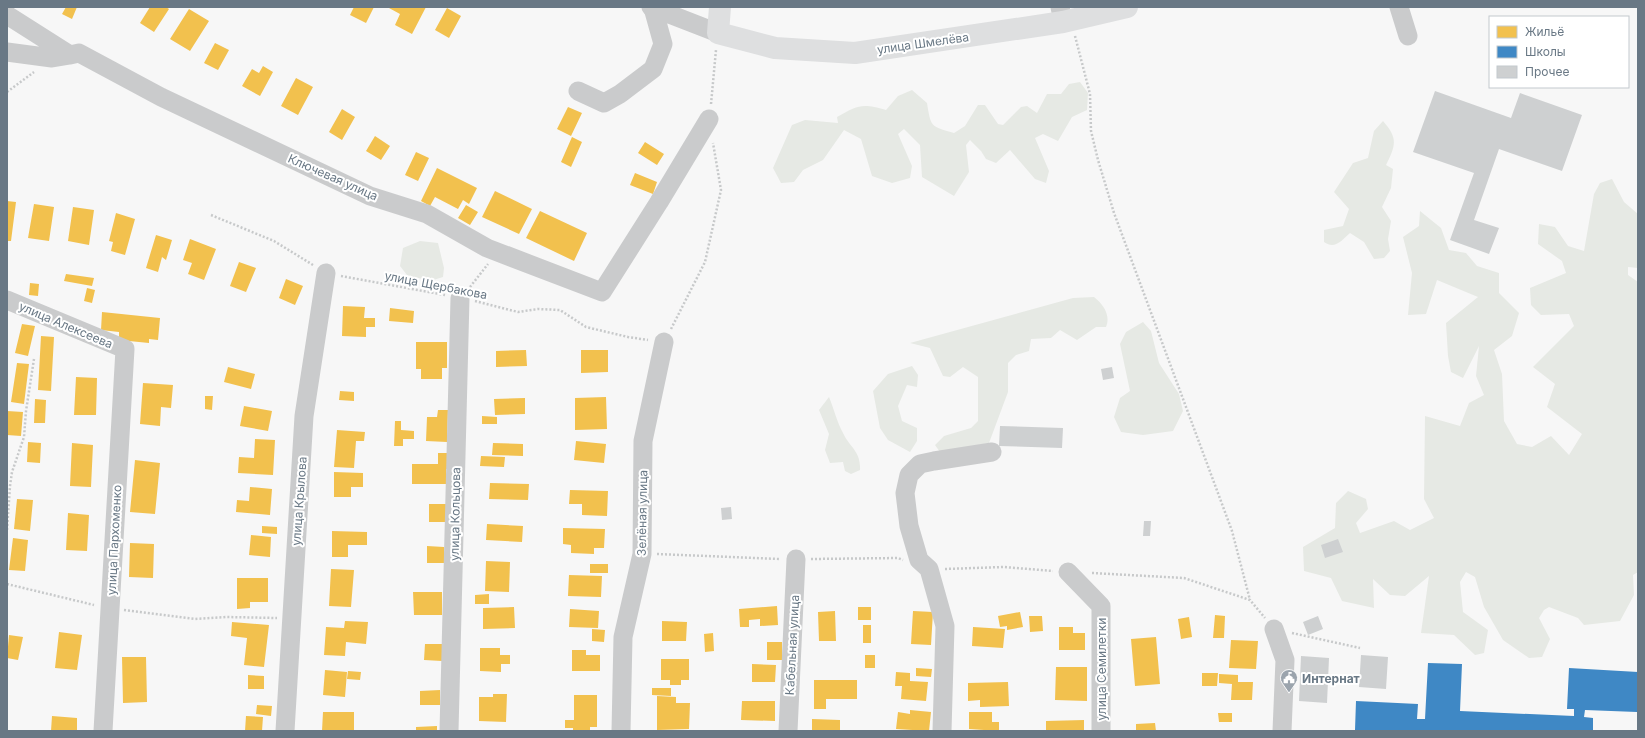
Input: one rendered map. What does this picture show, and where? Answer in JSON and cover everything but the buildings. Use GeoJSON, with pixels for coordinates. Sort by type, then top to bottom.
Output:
{"type":"FeatureCollection","features":[{"type":"Feature","properties":{"kind":"main road"},"geometry":{"type":"LineString","coordinates":[[718,33],[720,7]]}},
{"type":"Feature","properties":{"kind":"main road","name":"улица Шмелёва"},"geometry":{"type":"LineString","coordinates":[[718,33],[775,48],[855,53],[1127,7]]}},
{"type":"Feature","properties":{"kind":"street"},"geometry":{"type":"LineString","coordinates":[[652,7],[718,33]]}},
{"type":"Feature","properties":{"kind":"street"},"geometry":{"type":"LineString","coordinates":[[578,91],[604,103],[620,94],[653,69],[663,44],[652,7]]}},
{"type":"Feature","properties":{"kind":"street"},"geometry":{"type":"LineString","coordinates":[[1399,7],[1408,36]]}},
{"type":"Feature","properties":{"kind":"street","name":"Ключевая улица"},"geometry":{"type":"LineString","coordinates":[[7,15],[61,56]]}},
{"type":"Feature","properties":{"kind":"street","name":"Ключевая улица"},"geometry":{"type":"LineString","coordinates":[[7,52],[61,56],[79,52],[161,97],[370,196],[427,214],[487,248],[602,292],[709,120]]}},
{"type":"Feature","properties":{"kind":"street","name":"улица Крылова"},"geometry":{"type":"LineString","coordinates":[[284,731],[304,416],[326,272]]}},
{"type":"Feature","properties":{"kind":"street","name":"улица Кольцова"},"geometry":{"type":"LineString","coordinates":[[449,731],[460,298]]}},
{"type":"Feature","properties":{"kind":"street","name":"улица Алексеева"},"geometry":{"type":"LineString","coordinates":[[7,300],[125,350]]}},
{"type":"Feature","properties":{"kind":"street","name":"Зелёная улица"},"geometry":{"type":"LineString","coordinates":[[621,731],[623,637],[642,554],[643,441],[664,342]]}},
{"type":"Feature","properties":{"kind":"street","name":"улица Пархоменко"},"geometry":{"type":"LineString","coordinates":[[103,731],[125,350]]}},
{"type":"Feature","properties":{"kind":"street"},"geometry":{"type":"LineString","coordinates":[[942,731],[945,626],[928,569],[919,560],[909,526],[905,493],[909,475],[920,464],[992,452]]}},
{"type":"Feature","properties":{"kind":"street","name":"Кабельная улица"},"geometry":{"type":"LineString","coordinates":[[788,731],[796,559]]}},
{"type":"Feature","properties":{"kind":"street","name":"улица Семилетки"},"geometry":{"type":"LineString","coordinates":[[1068,572],[1101,606],[1101,731]]}},
{"type":"Feature","properties":{"kind":"street"},"geometry":{"type":"LineString","coordinates":[[1274,629],[1285,660],[1282,731]]}},
{"type":"Feature","properties":{"kind":"path"},"geometry":{"type":"LineString","coordinates":[[1064,17],[1090,94],[1092,131],[1098,160],[1114,213],[1232,531],[1250,600],[1274,629],[1360,648]]}},
{"type":"Feature","properties":{"kind":"path"},"geometry":{"type":"LineString","coordinates":[[664,342],[705,262],[721,190],[709,120],[718,33]]}},
{"type":"Feature","properties":{"kind":"path"},"geometry":{"type":"LineString","coordinates":[[7,92],[61,56]]}},
{"type":"Feature","properties":{"kind":"path","name":"улица Щербакова"},"geometry":{"type":"LineString","coordinates":[[211,215],[274,241],[326,272],[395,287],[460,298],[518,312],[538,309],[560,310],[586,327],[628,337],[664,342]]}},
{"type":"Feature","properties":{"kind":"path"},"geometry":{"type":"LineString","coordinates":[[460,298],[498,252]]}},
{"type":"Feature","properties":{"kind":"path"},"geometry":{"type":"LineString","coordinates":[[7,530],[12,472],[24,437],[26,411],[34,359]]}},
{"type":"Feature","properties":{"kind":"path"},"geometry":{"type":"LineString","coordinates":[[642,554],[796,559],[898,558],[904,561]]}},
{"type":"Feature","properties":{"kind":"path"},"geometry":{"type":"LineString","coordinates":[[928,569],[1004,567],[1184,578],[1250,600]]}},
{"type":"Feature","properties":{"kind":"path"},"geometry":{"type":"LineString","coordinates":[[7,584],[110,608],[196,619],[227,617],[292,618]]}},
{"type":"Feature","properties":{"kind":"shaded area"},"geometry":{"type":"Polygon","coordinates":[[[1080,82],[1088,93],[1087,110],[1072,117],[1058,141],[1043,134],[1035,138],[1049,171],[1046,183],[1035,179],[1010,150],[996,163],[986,159],[981,151],[970,140],[966,145],[969,172],[954,196],[922,177],[920,145],[904,129],[898,134],[912,166],[910,178],[892,183],[872,176],[861,139],[844,130],[823,160],[803,170],[794,182],[781,183],[773,168],[792,125],[805,120],[838,123],[837,117],[860,106],[871,106],[886,110],[898,96],[912,90],[927,103],[933,124],[940,129],[954,133],[965,126],[978,105],[985,105],[998,124],[1003,125],[1021,107],[1027,106],[1037,113],[1047,94],[1061,94],[1069,84],[1080,82]]]}},
{"type":"Feature","properties":{"kind":"shaded area"},"geometry":{"type":"Polygon","coordinates":[[[1383,121],[1391,132],[1394,142],[1392,152],[1386,165],[1393,169],[1391,188],[1382,207],[1391,221],[1388,239],[1390,251],[1384,258],[1374,259],[1364,242],[1350,233],[1335,245],[1332,245],[1324,242],[1324,230],[1343,226],[1349,209],[1334,192],[1353,163],[1368,158],[1374,131],[1383,121]]]}},
{"type":"Feature","properties":{"kind":"shaded area"},"geometry":{"type":"Polygon","coordinates":[[[1612,179],[1624,202],[1638,214],[1638,268],[1628,267],[1628,275],[1638,282],[1638,572],[1633,575],[1634,595],[1620,621],[1584,625],[1578,618],[1549,607],[1544,610],[1539,618],[1550,639],[1542,657],[1529,658],[1503,640],[1484,607],[1475,577],[1466,572],[1460,582],[1463,612],[1488,630],[1484,653],[1475,655],[1454,635],[1421,633],[1429,576],[1405,596],[1390,595],[1373,579],[1374,608],[1342,601],[1331,578],[1304,571],[1303,547],[1335,528],[1336,503],[1348,491],[1366,499],[1368,509],[1356,523],[1360,533],[1394,521],[1410,530],[1434,518],[1424,499],[1425,416],[1460,426],[1469,403],[1484,395],[1476,376],[1479,346],[1463,378],[1451,372],[1448,356],[1446,323],[1478,297],[1437,280],[1426,314],[1408,315],[1412,273],[1403,237],[1419,226],[1420,211],[1441,228],[1449,250],[1466,253],[1477,266],[1499,273],[1499,293],[1519,313],[1512,336],[1494,350],[1502,374],[1504,421],[1517,444],[1532,447],[1551,436],[1569,455],[1582,434],[1547,407],[1555,384],[1533,367],[1574,326],[1569,314],[1541,315],[1531,305],[1530,288],[1566,273],[1562,261],[1538,244],[1539,224],[1555,227],[1568,246],[1584,251],[1594,194],[1600,183],[1612,179]]]}},
{"type":"Feature","properties":{"kind":"shaded area"},"geometry":{"type":"Polygon","coordinates":[[[420,241],[438,243],[444,268],[443,277],[430,281],[407,275],[400,266],[403,248],[420,241]]]}},
{"type":"Feature","properties":{"kind":"shaded area"},"geometry":{"type":"Polygon","coordinates":[[[1094,297],[1107,314],[1108,318],[1106,327],[1096,327],[1077,340],[1060,330],[1051,338],[1031,339],[1029,351],[1016,355],[1008,363],[1008,392],[989,443],[940,452],[935,445],[944,436],[971,428],[978,421],[978,377],[963,367],[950,377],[943,376],[930,348],[910,343],[1073,298],[1094,297]]]}},
{"type":"Feature","properties":{"kind":"shaded area"},"geometry":{"type":"Polygon","coordinates":[[[1143,322],[1151,331],[1159,363],[1179,394],[1183,411],[1173,431],[1143,435],[1121,432],[1114,417],[1120,398],[1130,391],[1120,344],[1126,332],[1143,322]]]}},
{"type":"Feature","properties":{"kind":"shaded area"},"geometry":{"type":"Polygon","coordinates":[[[912,366],[918,375],[917,387],[907,385],[898,406],[902,421],[917,428],[917,441],[910,452],[888,440],[880,428],[873,391],[888,374],[912,366]]]}},
{"type":"Feature","properties":{"kind":"shaded area"},"geometry":{"type":"Polygon","coordinates":[[[829,397],[841,429],[859,458],[860,470],[851,474],[845,471],[843,462],[830,463],[825,450],[829,434],[819,410],[829,397]]]}},
{"type":"Feature","properties":{"kind":"place","name":"Интернат"},"geometry":{"type":"Point","coordinates":[1289,693]}}]}
